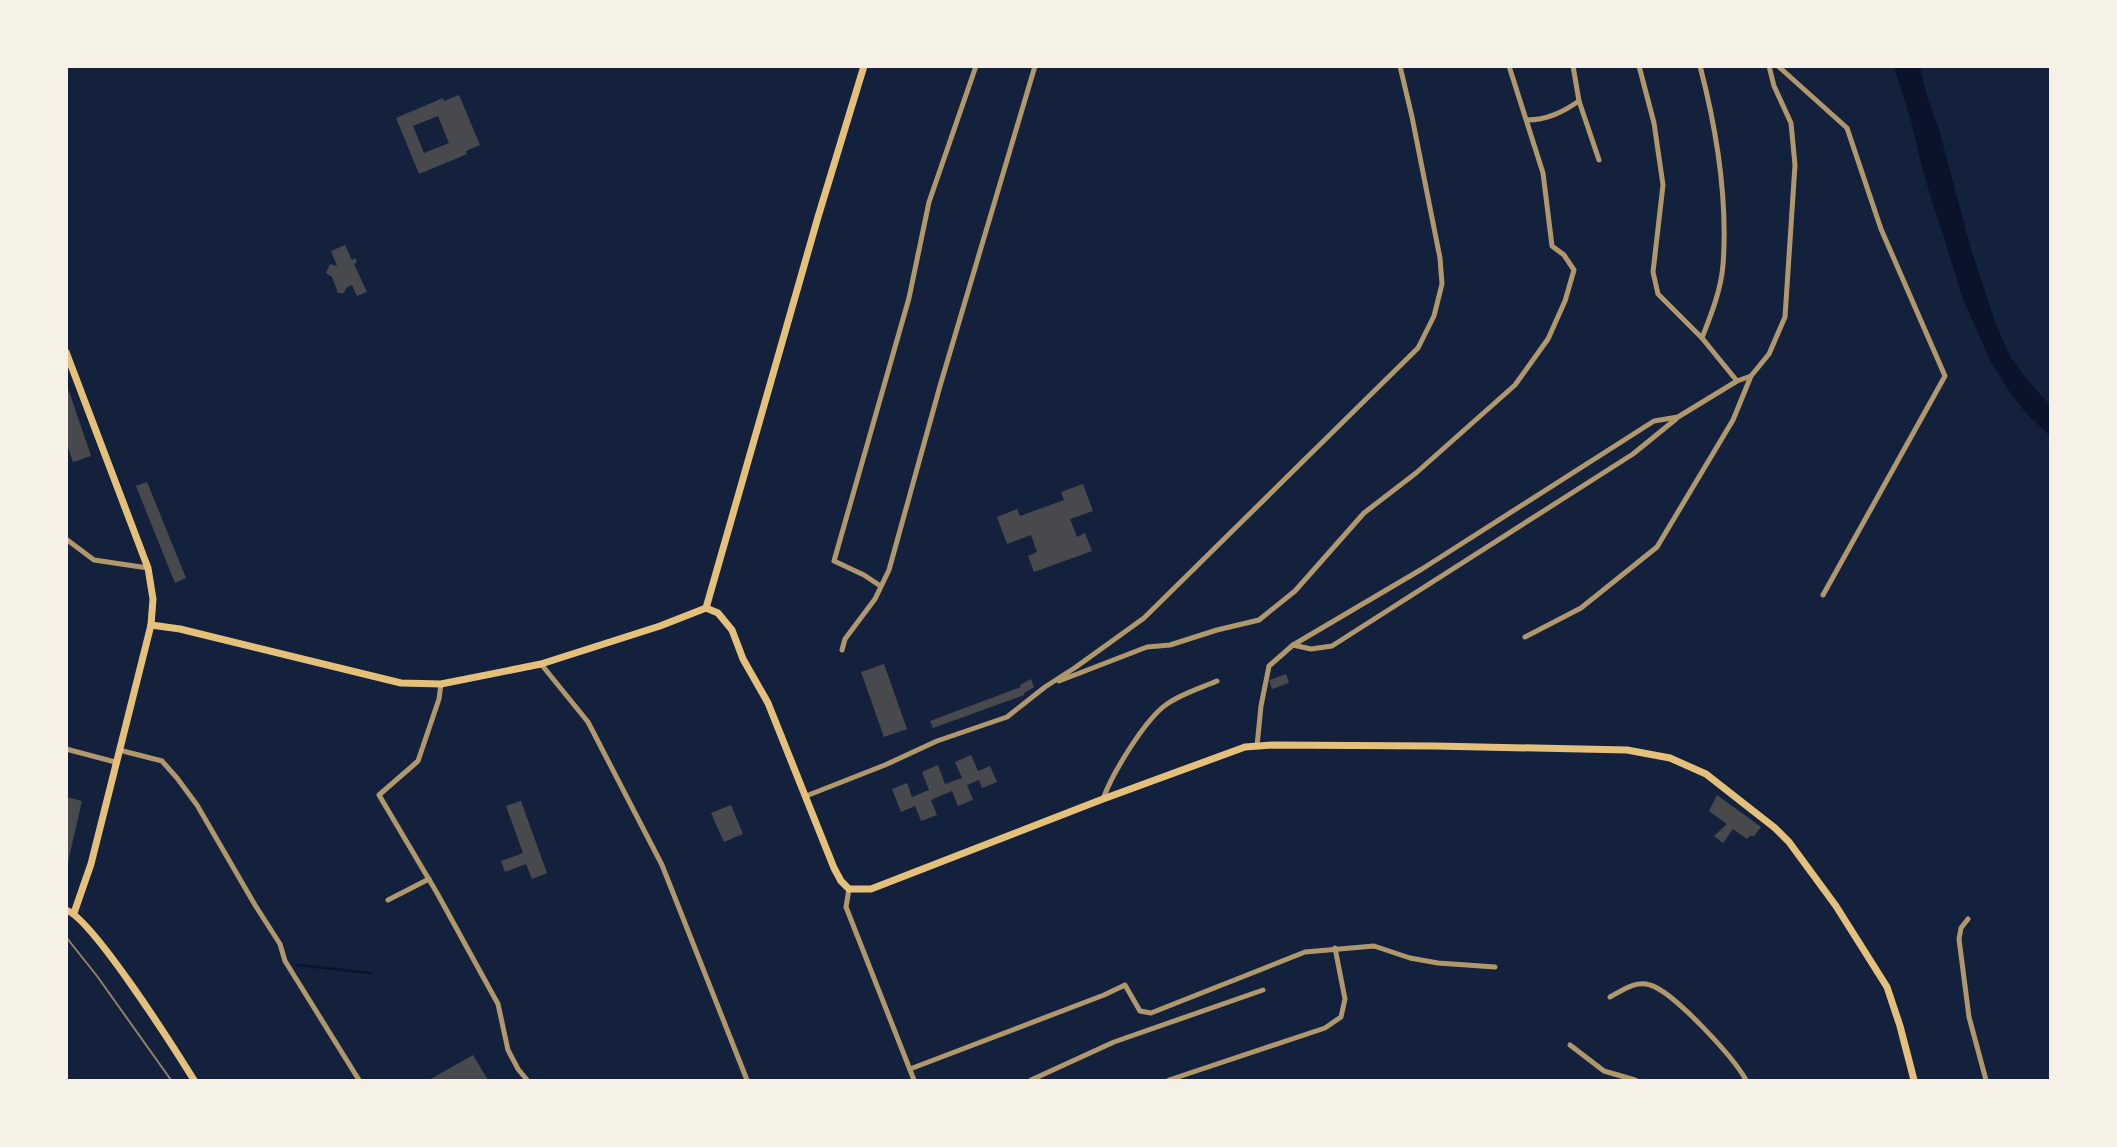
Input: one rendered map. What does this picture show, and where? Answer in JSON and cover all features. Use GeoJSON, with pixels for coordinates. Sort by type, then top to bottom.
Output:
{"type":"FeatureCollection","features":[{"type":"Feature","properties":{"kind":"main road"},"geometry":{"type":"LineString","coordinates":[[706,608],[864,66]]}},
{"type":"Feature","properties":{"kind":"main road"},"geometry":{"type":"LineString","coordinates":[[66,352],[148,568],[153,599],[151,625],[91,864],[70,911],[96,938],[131,985],[194,1080]]}},
{"type":"Feature","properties":{"kind":"main road"},"geometry":{"type":"LineString","coordinates":[[151,625],[180,629],[401,683],[441,684],[541,664],[660,626],[706,608],[718,613],[732,629],[743,659],[768,703],[834,868],[849,889],[871,889],[1103,799],[1236,751],[1257,746],[1627,750],[1670,758],[1706,774],[1789,842],[1836,906],[1887,987],[1914,1080]]}},
{"type":"Feature","properties":{"kind":"street"},"geometry":{"type":"LineString","coordinates":[[880,586],[834,561],[909,298],[929,202],[976,66]]}},
{"type":"Feature","properties":{"kind":"street"},"geometry":{"type":"LineString","coordinates":[[842,650],[845,639],[875,599],[889,570],[940,386],[1035,66]]}},
{"type":"Feature","properties":{"kind":"street"},"geometry":{"type":"LineString","coordinates":[[806,796],[886,765],[937,741],[1007,717],[1144,618],[1418,348],[1434,316],[1442,284],[1440,258],[1400,66]]}},
{"type":"Feature","properties":{"kind":"street"},"geometry":{"type":"LineString","coordinates":[[1045,687],[1147,647],[1170,646],[1217,630],[1259,620],[1295,592],[1364,513],[1416,473],[1515,385],[1548,339],[1565,301],[1574,270],[1564,255],[1552,246],[1543,173],[1509,66]]}},
{"type":"Feature","properties":{"kind":"street"},"geometry":{"type":"LineString","coordinates":[[1573,66],[1579,101],[1599,160]]}},
{"type":"Feature","properties":{"kind":"street"},"geometry":{"type":"LineString","coordinates":[[1639,66],[1654,123],[1663,185],[1653,272],[1658,294],[1702,338],[1737,381]]}},
{"type":"Feature","properties":{"kind":"street"},"geometry":{"type":"LineString","coordinates":[[1700,66],[1719,161],[1723,220],[1723,267],[1702,338]]}},
{"type":"Feature","properties":{"kind":"street"},"geometry":{"type":"LineString","coordinates":[[1525,638],[1581,608],[1657,547],[1733,420],[1751,376],[1769,354],[1785,317],[1795,165],[1791,123],[1774,86],[1769,66]]}},
{"type":"Feature","properties":{"kind":"street"},"geometry":{"type":"LineString","coordinates":[[1777,66],[1847,128],[1881,229],[1945,376],[1823,594]]}},
{"type":"Feature","properties":{"kind":"street"},"geometry":{"type":"LineString","coordinates":[[1527,120],[1537,121],[1563,112],[1579,101]]}},
{"type":"Feature","properties":{"kind":"street"},"geometry":{"type":"LineString","coordinates":[[1293,645],[1311,649],[1332,646],[1633,454],[1678,417],[1737,381],[1751,376]]}},
{"type":"Feature","properties":{"kind":"street"},"geometry":{"type":"LineString","coordinates":[[1257,746],[1269,666],[1293,645],[1422,569],[1654,421],[1678,417]]}},
{"type":"Feature","properties":{"kind":"street"},"geometry":{"type":"LineString","coordinates":[[66,539],[94,560],[148,568]]}},
{"type":"Feature","properties":{"kind":"street"},"geometry":{"type":"LineString","coordinates":[[541,664],[588,722],[662,865],[747,1080]]}},
{"type":"Feature","properties":{"kind":"street"},"geometry":{"type":"LineString","coordinates":[[1103,799],[1109,782],[1154,714],[1168,703],[1216,681]]}},
{"type":"Feature","properties":{"kind":"street"},"geometry":{"type":"LineString","coordinates":[[441,684],[439,699],[418,761],[379,795],[498,1004],[508,1049],[527,1080]]}},
{"type":"Feature","properties":{"kind":"street"},"geometry":{"type":"LineString","coordinates":[[66,750],[116,762]]}},
{"type":"Feature","properties":{"kind":"street"},"geometry":{"type":"LineString","coordinates":[[119,750],[162,761],[197,805],[279,944],[285,961],[359,1080]]}},
{"type":"Feature","properties":{"kind":"street"},"geometry":{"type":"LineString","coordinates":[[388,900],[429,879]]}},
{"type":"Feature","properties":{"kind":"street"},"geometry":{"type":"LineString","coordinates":[[849,889],[846,907],[914,1080]]}},
{"type":"Feature","properties":{"kind":"street"},"geometry":{"type":"LineString","coordinates":[[1968,919],[1961,928],[1959,939],[1969,1017],[1986,1080]]}},
{"type":"Feature","properties":{"kind":"street"},"geometry":{"type":"LineString","coordinates":[[910,1069],[1125,985],[1140,1011],[1151,1013],[1305,952],[1374,946],[1410,958],[1438,963],[1495,967]]}},
{"type":"Feature","properties":{"kind":"street"},"geometry":{"type":"LineString","coordinates":[[1169,1080],[1325,1028],[1341,1017],[1345,999],[1335,948]]}},
{"type":"Feature","properties":{"kind":"street"},"geometry":{"type":"LineString","coordinates":[[1610,997],[1636,984],[1650,985],[1674,998],[1737,1064],[1746,1080]]}},
{"type":"Feature","properties":{"kind":"street"},"geometry":{"type":"LineString","coordinates":[[1031,1080],[1114,1042],[1263,990]]}},
{"type":"Feature","properties":{"kind":"street"},"geometry":{"type":"LineString","coordinates":[[1570,1045],[1604,1070],[1635,1080]]}},
{"type":"Feature","properties":{"kind":"water"},"geometry":{"type":"Polygon","coordinates":[[[1894,67],[1920,67],[1969,242],[1996,325],[2011,358],[2050,405],[2050,436],[2025,412],[2007,388],[1991,362],[1963,299],[1923,172],[1894,67]]]}},
{"type":"Feature","properties":{"kind":"building"},"geometry":{"type":"Polygon","coordinates":[[[459,95],[480,145],[466,151],[467,154],[419,174],[396,118],[443,98],[444,101],[459,95]],[[438,116],[413,126],[424,153],[449,143],[438,116]]]}},
{"type":"Feature","properties":{"kind":"building"},"geometry":{"type":"Polygon","coordinates":[[[345,245],[352,260],[355,258],[357,262],[354,264],[367,292],[357,296],[352,285],[346,288],[344,293],[338,293],[332,277],[326,273],[330,264],[337,266],[331,251],[345,245]]]}},
{"type":"Feature","properties":{"kind":"building"},"geometry":{"type":"Polygon","coordinates":[[[69,391],[91,456],[73,462],[66,442],[66,392],[69,391]]]}},
{"type":"Feature","properties":{"kind":"building"},"geometry":{"type":"Polygon","coordinates":[[[147,482],[186,578],[175,583],[136,486],[147,482]]]}},
{"type":"Feature","properties":{"kind":"building"},"geometry":{"type":"Polygon","coordinates":[[[1083,484],[1093,511],[1070,519],[1077,537],[1085,533],[1092,551],[1034,572],[1028,556],[1037,552],[1031,535],[1007,544],[997,517],[1017,509],[1020,516],[1064,500],[1061,492],[1083,484]]]}},
{"type":"Feature","properties":{"kind":"building"},"geometry":{"type":"Polygon","coordinates":[[[884,664],[907,729],[884,737],[861,672],[884,664]]]}},
{"type":"Feature","properties":{"kind":"building"},"geometry":{"type":"Polygon","coordinates":[[[1286,674],[1289,683],[1272,689],[1269,680],[1286,674]]]}},
{"type":"Feature","properties":{"kind":"building"},"geometry":{"type":"Polygon","coordinates":[[[1031,679],[1034,687],[1024,695],[933,728],[930,721],[1021,687],[1020,685],[1031,679]]]}},
{"type":"Feature","properties":{"kind":"building"},"geometry":{"type":"Polygon","coordinates":[[[971,755],[978,771],[990,766],[997,782],[982,788],[979,780],[967,785],[973,800],[958,806],[952,791],[931,800],[937,815],[921,821],[915,806],[901,812],[892,789],[907,783],[912,797],[929,790],[922,772],[938,765],[945,784],[962,778],[955,762],[971,755]]]}},
{"type":"Feature","properties":{"kind":"building"},"geometry":{"type":"Polygon","coordinates":[[[1717,795],[1761,827],[1754,836],[1747,839],[1733,829],[1723,843],[1714,836],[1727,824],[1709,811],[1717,795]]]}},
{"type":"Feature","properties":{"kind":"building"},"geometry":{"type":"Polygon","coordinates":[[[66,797],[82,801],[68,862],[66,861],[66,797]]]}},
{"type":"Feature","properties":{"kind":"building"},"geometry":{"type":"Polygon","coordinates":[[[521,801],[547,873],[532,879],[526,864],[505,872],[501,861],[523,853],[506,806],[521,801]]]}},
{"type":"Feature","properties":{"kind":"building"},"geometry":{"type":"Polygon","coordinates":[[[731,805],[743,834],[724,842],[711,813],[731,805]]]}},
{"type":"Feature","properties":{"kind":"building"},"geometry":{"type":"Polygon","coordinates":[[[473,1055],[488,1080],[429,1080],[473,1055]]]}},
{"type":"Feature","properties":{"kind":"waterway"},"geometry":{"type":"LineString","coordinates":[[297,965],[371,973]]}},
{"type":"Feature","properties":{"kind":"tram line"},"geometry":{"type":"LineString","coordinates":[[66,937],[171,1080]]}}]}
